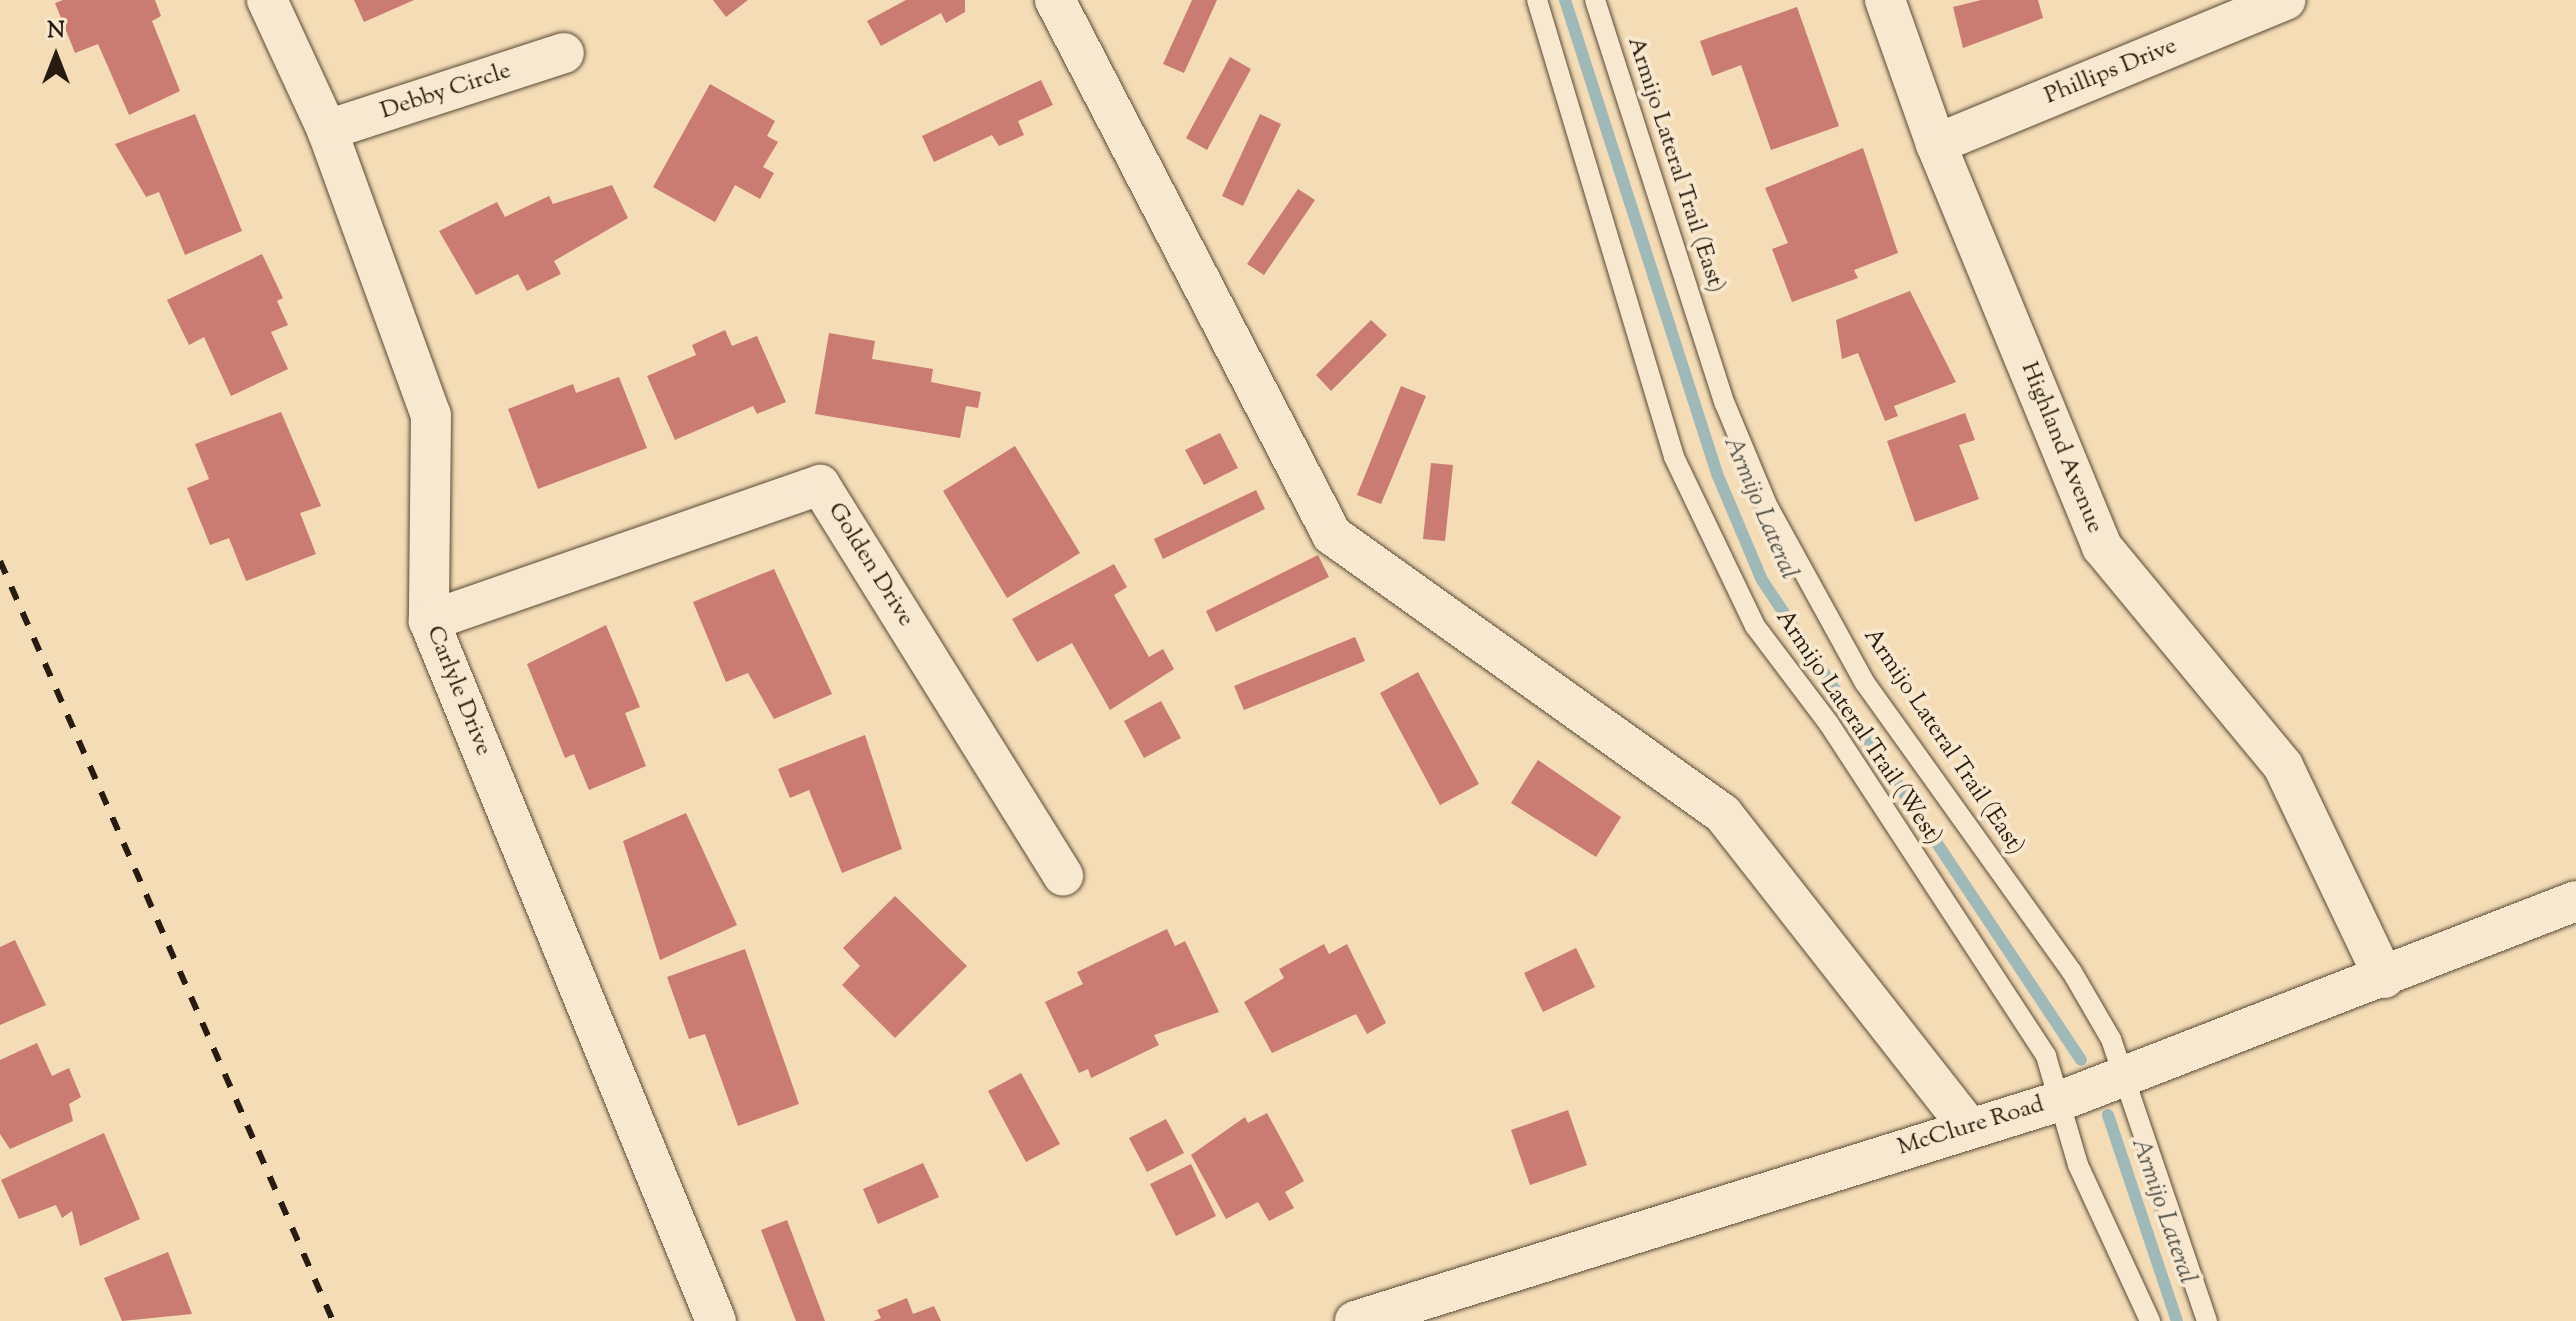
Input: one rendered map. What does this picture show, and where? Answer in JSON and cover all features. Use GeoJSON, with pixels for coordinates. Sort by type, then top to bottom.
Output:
{"type":"FeatureCollection","features":[{"type":"Feature","properties":{"kind":"street","name":"Carlyle Drive"},"geometry":{"type":"LineString","coordinates":[[267,0],[327,130],[431,415],[429,621],[716,1321]]}},
{"type":"Feature","properties":{"kind":"street"},"geometry":{"type":"LineString","coordinates":[[1055,0],[1332,535],[1723,814],[1968,1127]]}},
{"type":"Feature","properties":{"kind":"street","name":"Highland Avenue"},"geometry":{"type":"LineString","coordinates":[[1885,0],[1936,144],[2102,547],[2283,766],[2384,978]]}},
{"type":"Feature","properties":{"kind":"street","name":"Phillips Drive"},"geometry":{"type":"LineString","coordinates":[[1936,144],[2285,0]]}},
{"type":"Feature","properties":{"kind":"street","name":"Debby Circle"},"geometry":{"type":"LineString","coordinates":[[327,130],[564,53]]}},
{"type":"Feature","properties":{"kind":"street","name":"Golden Drive"},"geometry":{"type":"LineString","coordinates":[[429,621],[820,485],[1063,875]]}},
{"type":"Feature","properties":{"kind":"street","name":"McClure Road"},"geometry":{"type":"LineString","coordinates":[[1355,1321],[1968,1127],[2060,1101],[2384,978],[2576,901]]}},
{"type":"Feature","properties":{"kind":"lane","name":"Armijo Lateral Trail (West)"},"geometry":{"type":"LineString","coordinates":[[1537,0],[1674,457],[1755,626],[1829,724],[2046,1056],[2078,1165],[2150,1321]]}},
{"type":"Feature","properties":{"kind":"lane","name":"Armijo Lateral Trail (East)"},"geometry":{"type":"LineString","coordinates":[[1595,0],[1725,404],[1767,505],[1865,683],[2072,972],[2111,1039],[2122,1079],[2207,1321]]}},
{"type":"Feature","properties":{"kind":"building"},"geometry":{"type":"Polygon","coordinates":[[[63,0],[155,0],[161,16],[152,21],[180,91],[129,115],[98,44],[75,53],[55,3],[63,0]]]}},
{"type":"Feature","properties":{"kind":"building"},"geometry":{"type":"Polygon","coordinates":[[[354,0],[414,0],[364,22],[354,0]]]}},
{"type":"Feature","properties":{"kind":"building"},"geometry":{"type":"Polygon","coordinates":[[[713,0],[748,0],[726,17],[713,0]]]}},
{"type":"Feature","properties":{"kind":"building"},"geometry":{"type":"Polygon","coordinates":[[[906,0],[965,0],[965,12],[946,23],[941,13],[881,46],[867,21],[906,0]]]}},
{"type":"Feature","properties":{"kind":"building"},"geometry":{"type":"Polygon","coordinates":[[[1192,0],[1217,0],[1184,73],[1163,64],[1192,0]]]}},
{"type":"Feature","properties":{"kind":"building"},"geometry":{"type":"Polygon","coordinates":[[[1981,0],[2038,0],[2043,18],[1963,48],[1953,7],[1981,0]]]}},
{"type":"Feature","properties":{"kind":"building"},"geometry":{"type":"Polygon","coordinates":[[[1797,7],[1839,126],[1771,150],[1741,65],[1712,76],[1700,41],[1797,7]]]}},
{"type":"Feature","properties":{"kind":"building"},"geometry":{"type":"Polygon","coordinates":[[[1230,57],[1251,69],[1207,150],[1186,138],[1230,57]]]}},
{"type":"Feature","properties":{"kind":"building"},"geometry":{"type":"Polygon","coordinates":[[[1041,80],[1053,105],[1018,121],[1024,135],[999,146],[992,135],[934,162],[922,136],[1041,80]]]}},
{"type":"Feature","properties":{"kind":"building"},"geometry":{"type":"Polygon","coordinates":[[[710,84],[775,121],[767,136],[778,142],[763,167],[774,173],[760,199],[735,185],[715,222],[653,187],[710,84]]]}},
{"type":"Feature","properties":{"kind":"building"},"geometry":{"type":"Polygon","coordinates":[[[195,114],[242,231],[185,255],[159,192],[146,197],[115,144],[195,114]]]}},
{"type":"Feature","properties":{"kind":"building"},"geometry":{"type":"Polygon","coordinates":[[[1260,114],[1281,124],[1243,206],[1222,196],[1260,114]]]}},
{"type":"Feature","properties":{"kind":"building"},"geometry":{"type":"Polygon","coordinates":[[[1863,148],[1898,253],[1854,270],[1858,278],[1792,302],[1772,249],[1788,243],[1765,188],[1863,148]]]}},
{"type":"Feature","properties":{"kind":"building"},"geometry":{"type":"Polygon","coordinates":[[[612,185],[628,218],[554,261],[561,274],[527,291],[518,274],[476,295],[439,231],[497,202],[505,217],[549,196],[553,204],[612,185]]]}},
{"type":"Feature","properties":{"kind":"building"},"geometry":{"type":"Polygon","coordinates":[[[1298,189],[1315,200],[1264,275],[1247,264],[1298,189]]]}},
{"type":"Feature","properties":{"kind":"building"},"geometry":{"type":"Polygon","coordinates":[[[262,254],[283,298],[277,301],[288,325],[271,332],[288,369],[231,396],[204,337],[189,345],[167,300],[262,254]]]}},
{"type":"Feature","properties":{"kind":"building"},"geometry":{"type":"Polygon","coordinates":[[[1910,291],[1956,382],[1894,406],[1898,416],[1885,421],[1858,353],[1842,359],[1836,320],[1910,291]]]}},
{"type":"Feature","properties":{"kind":"building"},"geometry":{"type":"Polygon","coordinates":[[[1371,320],[1387,335],[1331,391],[1316,375],[1371,320]]]}},
{"type":"Feature","properties":{"kind":"building"},"geometry":{"type":"Polygon","coordinates":[[[725,330],[732,346],[757,336],[786,402],[757,414],[753,406],[675,440],[647,376],[696,355],[692,345],[725,330]]]}},
{"type":"Feature","properties":{"kind":"building"},"geometry":{"type":"Polygon","coordinates":[[[829,333],[875,341],[872,359],[933,369],[931,382],[981,392],[978,408],[966,406],[960,438],[815,414],[829,333]]]}},
{"type":"Feature","properties":{"kind":"building"},"geometry":{"type":"Polygon","coordinates":[[[619,377],[647,448],[538,489],[508,409],[573,384],[576,393],[619,377]]]}},
{"type":"Feature","properties":{"kind":"building"},"geometry":{"type":"Polygon","coordinates":[[[1401,386],[1426,396],[1381,504],[1357,495],[1401,386]]]}},
{"type":"Feature","properties":{"kind":"building"},"geometry":{"type":"Polygon","coordinates":[[[281,412],[321,506],[300,513],[316,554],[246,581],[229,538],[210,545],[187,488],[209,479],[195,444],[281,412]]]}},
{"type":"Feature","properties":{"kind":"building"},"geometry":{"type":"Polygon","coordinates":[[[1965,413],[1975,440],[1959,445],[1979,499],[1915,522],[1887,441],[1965,413]]]}},
{"type":"Feature","properties":{"kind":"building"},"geometry":{"type":"Polygon","coordinates":[[[1220,433],[1238,468],[1204,485],[1185,450],[1220,433]]]}},
{"type":"Feature","properties":{"kind":"building"},"geometry":{"type":"Polygon","coordinates":[[[1015,446],[1080,553],[1007,598],[943,491],[1015,446]]]}},
{"type":"Feature","properties":{"kind":"building"},"geometry":{"type":"Polygon","coordinates":[[[1431,463],[1453,465],[1445,541],[1423,539],[1431,463]]]}},
{"type":"Feature","properties":{"kind":"building"},"geometry":{"type":"Polygon","coordinates":[[[1256,490],[1265,509],[1163,559],[1154,539],[1256,490]]]}},
{"type":"Feature","properties":{"kind":"building"},"geometry":{"type":"Polygon","coordinates":[[[1318,555],[1329,577],[1216,632],[1206,611],[1318,555]]]}},
{"type":"Feature","properties":{"kind":"building"},"geometry":{"type":"Polygon","coordinates":[[[1114,564],[1127,587],[1114,595],[1149,657],[1163,649],[1174,669],[1110,710],[1072,643],[1037,662],[1012,619],[1114,564]]]}},
{"type":"Feature","properties":{"kind":"building"},"geometry":{"type":"Polygon","coordinates":[[[774,569],[832,694],[774,719],[748,673],[726,682],[693,602],[774,569]]]}},
{"type":"Feature","properties":{"kind":"building"},"geometry":{"type":"Polygon","coordinates":[[[606,625],[640,707],[625,713],[646,766],[589,790],[574,754],[565,758],[527,664],[606,625]]]}},
{"type":"Feature","properties":{"kind":"building"},"geometry":{"type":"Polygon","coordinates":[[[1355,637],[1365,661],[1244,710],[1234,686],[1355,637]]]}},
{"type":"Feature","properties":{"kind":"building"},"geometry":{"type":"Polygon","coordinates":[[[1418,672],[1479,784],[1440,805],[1380,693],[1418,672]]]}},
{"type":"Feature","properties":{"kind":"building"},"geometry":{"type":"Polygon","coordinates":[[[1161,701],[1181,738],[1144,758],[1124,721],[1161,701]]]}},
{"type":"Feature","properties":{"kind":"building"},"geometry":{"type":"Polygon","coordinates":[[[865,735],[902,849],[842,873],[809,790],[790,798],[778,769],[865,735]]]}},
{"type":"Feature","properties":{"kind":"building"},"geometry":{"type":"Polygon","coordinates":[[[1538,760],[1621,817],[1596,857],[1511,803],[1538,760]]]}},
{"type":"Feature","properties":{"kind":"building"},"geometry":{"type":"Polygon","coordinates":[[[686,813],[737,925],[660,960],[623,841],[686,813]]]}},
{"type":"Feature","properties":{"kind":"building"},"geometry":{"type":"Polygon","coordinates":[[[895,896],[967,966],[895,1038],[842,985],[860,966],[843,948],[895,896]]]}},
{"type":"Feature","properties":{"kind":"building"},"geometry":{"type":"Polygon","coordinates":[[[1167,929],[1175,946],[1185,941],[1219,1012],[1154,1035],[1159,1045],[1091,1078],[1088,1069],[1079,1073],[1045,1002],[1083,984],[1077,972],[1167,929]]]}},
{"type":"Feature","properties":{"kind":"building"},"geometry":{"type":"Polygon","coordinates":[[[15,940],[46,1005],[0,1025],[0,947],[15,940]]]}},
{"type":"Feature","properties":{"kind":"building"},"geometry":{"type":"Polygon","coordinates":[[[1324,944],[1329,954],[1347,944],[1386,1023],[1367,1034],[1356,1014],[1272,1053],[1244,1002],[1284,978],[1279,969],[1324,944]]]}},
{"type":"Feature","properties":{"kind":"building"},"geometry":{"type":"Polygon","coordinates":[[[1576,948],[1595,987],[1543,1012],[1524,973],[1576,948]]]}},
{"type":"Feature","properties":{"kind":"building"},"geometry":{"type":"Polygon","coordinates":[[[745,949],[799,1104],[738,1126],[705,1034],[689,1039],[667,977],[745,949]]]}},
{"type":"Feature","properties":{"kind":"building"},"geometry":{"type":"Polygon","coordinates":[[[37,1043],[52,1076],[69,1068],[81,1097],[69,1104],[73,1121],[10,1149],[0,1134],[0,1060],[37,1043]]]}},
{"type":"Feature","properties":{"kind":"building"},"geometry":{"type":"Polygon","coordinates":[[[1021,1073],[1060,1144],[1026,1162],[988,1091],[1021,1073]]]}},
{"type":"Feature","properties":{"kind":"building"},"geometry":{"type":"Polygon","coordinates":[[[1568,1110],[1587,1165],[1530,1185],[1511,1130],[1568,1110]]]}},
{"type":"Feature","properties":{"kind":"building"},"geometry":{"type":"Polygon","coordinates":[[[1267,1113],[1304,1181],[1285,1192],[1294,1208],[1269,1221],[1258,1202],[1226,1219],[1191,1155],[1245,1117],[1248,1123],[1267,1113]]]}},
{"type":"Feature","properties":{"kind":"building"},"geometry":{"type":"Polygon","coordinates":[[[1166,1119],[1184,1153],[1147,1172],[1129,1138],[1166,1119]]]}},
{"type":"Feature","properties":{"kind":"building"},"geometry":{"type":"Polygon","coordinates":[[[104,1133],[140,1219],[80,1246],[72,1211],[62,1218],[56,1205],[19,1219],[1,1180],[104,1133]]]}},
{"type":"Feature","properties":{"kind":"building"},"geometry":{"type":"Polygon","coordinates":[[[923,1163],[939,1197],[878,1224],[863,1189],[923,1163]]]}},
{"type":"Feature","properties":{"kind":"building"},"geometry":{"type":"Polygon","coordinates":[[[1191,1164],[1216,1216],[1176,1236],[1150,1184],[1191,1164]]]}},
{"type":"Feature","properties":{"kind":"building"},"geometry":{"type":"Polygon","coordinates":[[[787,1220],[825,1321],[796,1321],[761,1230],[787,1220]]]}},
{"type":"Feature","properties":{"kind":"building"},"geometry":{"type":"Polygon","coordinates":[[[168,1252],[192,1314],[122,1321],[104,1278],[168,1252]]]}},
{"type":"Feature","properties":{"kind":"building"},"geometry":{"type":"Polygon","coordinates":[[[907,1298],[913,1314],[934,1306],[941,1321],[873,1321],[881,1318],[877,1310],[907,1298]]]}},
{"type":"Feature","properties":{"kind":"waterway","name":"Armijo Lateral"},"geometry":{"type":"LineString","coordinates":[[1565,0],[1718,476],[1762,580],[2081,1060]]}},
{"type":"Feature","properties":{"kind":"waterway","name":"Armijo Lateral"},"geometry":{"type":"LineString","coordinates":[[2108,1115],[2177,1321]]}},
{"type":"Feature","properties":{"kind":"railway"},"geometry":{"type":"LineString","coordinates":[[0,561],[333,1321]]}}]}
